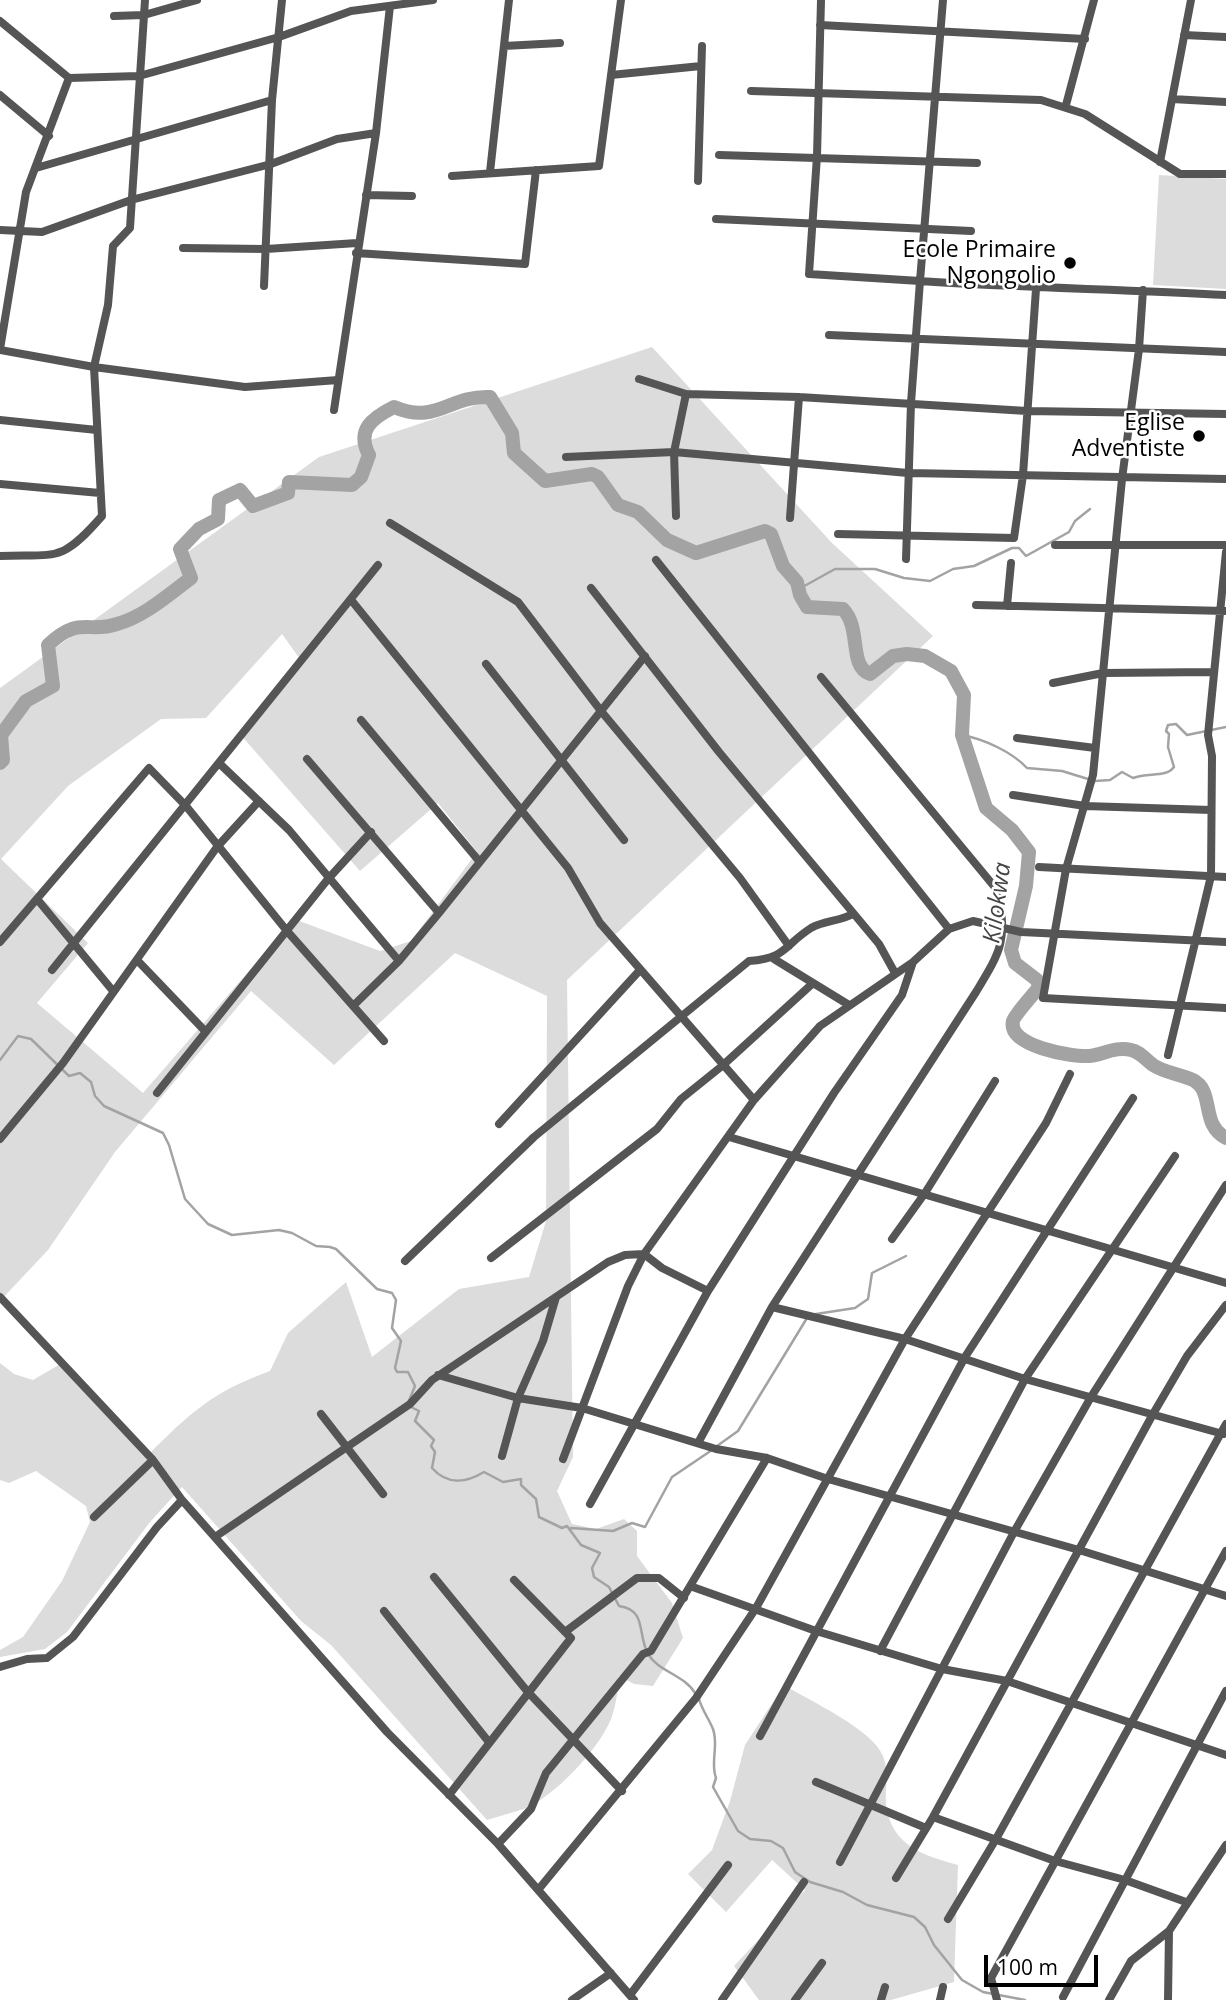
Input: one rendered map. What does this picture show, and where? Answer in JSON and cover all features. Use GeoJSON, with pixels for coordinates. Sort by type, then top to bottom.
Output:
{"type":"FeatureCollection","features":[{"type":"Feature","properties":{"kind":"street"},"geometry":{"type":"LineString","coordinates":[[0,556],[63,554],[77,545],[102,516],[94,367],[108,305],[113,246],[130,228],[145,0]]}},
{"type":"Feature","properties":{"kind":"street"},"geometry":{"type":"LineString","coordinates":[[114,16],[144,15],[197,0]]}},
{"type":"Feature","properties":{"kind":"street"},"geometry":{"type":"LineString","coordinates":[[264,286],[272,100],[282,0]]}},
{"type":"Feature","properties":{"kind":"street"},"geometry":{"type":"LineString","coordinates":[[0,21],[69,78],[139,76],[279,37],[351,11],[433,0]]}},
{"type":"Feature","properties":{"kind":"street"},"geometry":{"type":"LineString","coordinates":[[490,172],[509,0]]}},
{"type":"Feature","properties":{"kind":"street"},"geometry":{"type":"LineString","coordinates":[[452,176],[599,166],[621,0]]}},
{"type":"Feature","properties":{"kind":"street"},"geometry":{"type":"LineString","coordinates":[[821,0],[817,156],[809,274],[1036,289],[1143,290],[1226,295]]}},
{"type":"Feature","properties":{"kind":"street"},"geometry":{"type":"LineString","coordinates":[[906,559],[911,403],[943,0]]}},
{"type":"Feature","properties":{"kind":"street"},"geometry":{"type":"LineString","coordinates":[[1066,106],[1094,0]]}},
{"type":"Feature","properties":{"kind":"street"},"geometry":{"type":"LineString","coordinates":[[1160,162],[1191,0]]}},
{"type":"Feature","properties":{"kind":"street"},"geometry":{"type":"LineString","coordinates":[[334,410],[357,243],[376,133],[390,6]]}},
{"type":"Feature","properties":{"kind":"street"},"geometry":{"type":"LineString","coordinates":[[820,24],[1084,39]]}},
{"type":"Feature","properties":{"kind":"street"},"geometry":{"type":"LineString","coordinates":[[1184,35],[1226,37]]}},
{"type":"Feature","properties":{"kind":"street"},"geometry":{"type":"LineString","coordinates":[[504,46],[560,43]]}},
{"type":"Feature","properties":{"kind":"street"},"geometry":{"type":"LineString","coordinates":[[698,181],[702,46]]}},
{"type":"Feature","properties":{"kind":"street"},"geometry":{"type":"LineString","coordinates":[[611,75],[701,66]]}},
{"type":"Feature","properties":{"kind":"street"},"geometry":{"type":"LineString","coordinates":[[69,78],[26,192],[21,230],[4,301],[0,350],[94,367],[245,387],[338,380]]}},
{"type":"Feature","properties":{"kind":"street"},"geometry":{"type":"LineString","coordinates":[[751,91],[817,90],[1041,100],[1066,106],[1108,127],[1180,174],[1226,174]]}},
{"type":"Feature","properties":{"kind":"street"},"geometry":{"type":"LineString","coordinates":[[0,94],[49,136]]}},
{"type":"Feature","properties":{"kind":"street"},"geometry":{"type":"LineString","coordinates":[[1172,99],[1226,102]]}},
{"type":"Feature","properties":{"kind":"street"},"geometry":{"type":"LineString","coordinates":[[36,168],[272,100]]}},
{"type":"Feature","properties":{"kind":"street"},"geometry":{"type":"LineString","coordinates":[[0,230],[42,232],[131,200],[271,164],[337,139],[376,133]]}},
{"type":"Feature","properties":{"kind":"street"},"geometry":{"type":"LineString","coordinates":[[719,155],[977,163]]}},
{"type":"Feature","properties":{"kind":"street"},"geometry":{"type":"LineString","coordinates":[[356,253],[525,264],[536,170]]}},
{"type":"Feature","properties":{"kind":"street"},"geometry":{"type":"LineString","coordinates":[[366,195],[412,196]]}},
{"type":"Feature","properties":{"kind":"street"},"geometry":{"type":"LineString","coordinates":[[716,219],[971,232]]}},
{"type":"Feature","properties":{"kind":"street"},"geometry":{"type":"LineString","coordinates":[[183,248],[266,249],[357,243]]}},
{"type":"Feature","properties":{"kind":"street"},"geometry":{"type":"LineString","coordinates":[[838,534],[1014,538],[1023,475],[1036,289]]}},
{"type":"Feature","properties":{"kind":"street"},"geometry":{"type":"LineString","coordinates":[[1143,290],[1093,775],[1066,869],[1043,998],[1226,1008]]}},
{"type":"Feature","properties":{"kind":"street"},"geometry":{"type":"LineString","coordinates":[[829,335],[1226,352]]}},
{"type":"Feature","properties":{"kind":"street"},"geometry":{"type":"LineString","coordinates":[[639,379],[686,394],[799,397],[1027,411],[1226,414]]}},
{"type":"Feature","properties":{"kind":"street"},"geometry":{"type":"LineString","coordinates":[[676,516],[674,452],[686,394]]}},
{"type":"Feature","properties":{"kind":"street"},"geometry":{"type":"LineString","coordinates":[[790,518],[799,397]]}},
{"type":"Feature","properties":{"kind":"street"},"geometry":{"type":"LineString","coordinates":[[0,420],[97,430]]}},
{"type":"Feature","properties":{"kind":"street"},"geometry":{"type":"LineString","coordinates":[[566,457],[674,452],[908,473],[1226,479]]}},
{"type":"Feature","properties":{"kind":"street"},"geometry":{"type":"LineString","coordinates":[[0,484],[100,493]]}},
{"type":"Feature","properties":{"kind":"street"},"geometry":{"type":"LineString","coordinates":[[390,523],[518,603],[601,711],[740,878],[789,946]]}},
{"type":"Feature","properties":{"kind":"street"},"geometry":{"type":"LineString","coordinates":[[1055,545],[1226,545]]}},
{"type":"Feature","properties":{"kind":"street"},"geometry":{"type":"LineString","coordinates":[[1168,1055],[1211,876],[1212,756],[1208,732],[1213,672],[1223,610],[1226,552]]}},
{"type":"Feature","properties":{"kind":"street"},"geometry":{"type":"LineString","coordinates":[[656,560],[949,929]]}},
{"type":"Feature","properties":{"kind":"street"},"geometry":{"type":"LineString","coordinates":[[1007,606],[1011,563]]}},
{"type":"Feature","properties":{"kind":"street"},"geometry":{"type":"LineString","coordinates":[[52,970],[352,601],[378,565]]}},
{"type":"Feature","properties":{"kind":"street"},"geometry":{"type":"LineString","coordinates":[[591,588],[880,944],[895,973]]}},
{"type":"Feature","properties":{"kind":"street"},"geometry":{"type":"LineString","coordinates":[[352,601],[568,868],[600,923],[754,1100]]}},
{"type":"Feature","properties":{"kind":"street"},"geometry":{"type":"LineString","coordinates":[[976,605],[1223,610]]}},
{"type":"Feature","properties":{"kind":"street"},"geometry":{"type":"LineString","coordinates":[[353,1006],[398,961],[439,913],[645,656]]}},
{"type":"Feature","properties":{"kind":"street"},"geometry":{"type":"LineString","coordinates":[[486,664],[625,839]]}},
{"type":"Feature","properties":{"kind":"street"},"geometry":{"type":"LineString","coordinates":[[1053,683],[1103,673],[1213,672]]}},
{"type":"Feature","properties":{"kind":"street"},"geometry":{"type":"LineString","coordinates":[[698,1443],[772,1307],[859,1177],[1012,930],[998,891],[821,677]]}},
{"type":"Feature","properties":{"kind":"street"},"geometry":{"type":"LineString","coordinates":[[361,720],[479,861]]}},
{"type":"Feature","properties":{"kind":"street"},"geometry":{"type":"LineString","coordinates":[[1017,738],[1096,748]]}},
{"type":"Feature","properties":{"kind":"street"},"geometry":{"type":"LineString","coordinates":[[307,759],[439,913]]}},
{"type":"Feature","properties":{"kind":"street"},"geometry":{"type":"LineString","coordinates":[[220,764],[289,830],[398,961]]}},
{"type":"Feature","properties":{"kind":"street"},"geometry":{"type":"LineString","coordinates":[[0,942],[149,768],[186,806],[287,931],[384,1041]]}},
{"type":"Feature","properties":{"kind":"street"},"geometry":{"type":"LineString","coordinates":[[1013,795],[1085,806],[1211,810]]}},
{"type":"Feature","properties":{"kind":"street"},"geometry":{"type":"LineString","coordinates":[[0,1139],[61,1065],[217,847],[259,801]]}},
{"type":"Feature","properties":{"kind":"street"},"geometry":{"type":"LineString","coordinates":[[157,1093],[328,879],[371,832]]}},
{"type":"Feature","properties":{"kind":"street"},"geometry":{"type":"LineString","coordinates":[[1039,867],[1226,877]]}},
{"type":"Feature","properties":{"kind":"street"},"geometry":{"type":"LineString","coordinates":[[37,900],[113,990]]}},
{"type":"Feature","properties":{"kind":"street"},"geometry":{"type":"LineString","coordinates":[[405,1261],[534,1137],[749,961],[774,959],[813,927],[840,921],[853,914]]}},
{"type":"Feature","properties":{"kind":"street"},"geometry":{"type":"LineString","coordinates":[[563,1459],[628,1286],[644,1254],[754,1100],[820,1026],[913,962],[949,929],[973,921],[1012,930],[1055,934],[1226,942]]}},
{"type":"Feature","properties":{"kind":"street"},"geometry":{"type":"LineString","coordinates":[[774,959],[849,1005]]}},
{"type":"Feature","properties":{"kind":"street"},"geometry":{"type":"LineString","coordinates":[[137,960],[205,1031]]}},
{"type":"Feature","properties":{"kind":"street"},"geometry":{"type":"LineString","coordinates":[[590,1504],[708,1291],[902,995],[913,962]]}},
{"type":"Feature","properties":{"kind":"street"},"geometry":{"type":"LineString","coordinates":[[499,1124],[640,970]]}},
{"type":"Feature","properties":{"kind":"street"},"geometry":{"type":"LineString","coordinates":[[491,1258],[657,1129],[681,1099],[723,1066],[812,984]]}},
{"type":"Feature","properties":{"kind":"street"},"geometry":{"type":"LineString","coordinates":[[538,1890],[622,1791],[697,1696],[756,1608],[905,1339],[1046,1122],[1070,1074]]}},
{"type":"Feature","properties":{"kind":"street"},"geometry":{"type":"LineString","coordinates":[[892,1238],[925,1193],[995,1081]]}},
{"type":"Feature","properties":{"kind":"street"},"geometry":{"type":"LineString","coordinates":[[760,1737],[965,1357],[1133,1098]]}},
{"type":"Feature","properties":{"kind":"street"},"geometry":{"type":"LineString","coordinates":[[729,1137],[859,1177],[925,1193],[1047,1233],[1226,1283]]}},
{"type":"Feature","properties":{"kind":"street"},"geometry":{"type":"LineString","coordinates":[[880,1651],[1026,1379],[1175,1156]]}},
{"type":"Feature","properties":{"kind":"street"},"geometry":{"type":"LineString","coordinates":[[839,1862],[1014,1532],[1091,1397],[1226,1185]]}},
{"type":"Feature","properties":{"kind":"street"},"geometry":{"type":"LineString","coordinates":[[215,1537],[408,1405],[438,1375],[608,1262],[625,1255],[644,1254],[662,1268],[708,1291]]}},
{"type":"Feature","properties":{"kind":"street"},"geometry":{"type":"LineString","coordinates":[[0,1297],[153,1460],[182,1500],[387,1732],[498,1844],[632,1998],[728,1865]]}},
{"type":"Feature","properties":{"kind":"street"},"geometry":{"type":"LineString","coordinates":[[502,1456],[518,1398],[543,1341],[556,1297]]}},
{"type":"Feature","properties":{"kind":"street"},"geometry":{"type":"LineString","coordinates":[[896,1878],[933,1817],[1153,1414],[1187,1356],[1226,1305]]}},
{"type":"Feature","properties":{"kind":"street"},"geometry":{"type":"LineString","coordinates":[[772,1307],[905,1339],[1026,1379],[1223,1434]]}},
{"type":"Feature","properties":{"kind":"street"},"geometry":{"type":"LineString","coordinates":[[438,1375],[518,1398],[582,1408],[714,1448],[767,1458],[828,1479],[1144,1569],[1226,1596]]}},
{"type":"Feature","properties":{"kind":"street"},"geometry":{"type":"LineString","coordinates":[[321,1414],[383,1493]]}},
{"type":"Feature","properties":{"kind":"street"},"geometry":{"type":"LineString","coordinates":[[948,1919],[996,1839],[1144,1569],[1223,1434],[1226,1424]]}},
{"type":"Feature","properties":{"kind":"street"},"geometry":{"type":"LineString","coordinates":[[498,1844],[531,1809],[546,1773],[647,1653],[684,1598],[767,1458]]}},
{"type":"Feature","properties":{"kind":"street"},"geometry":{"type":"LineString","coordinates":[[94,1517],[153,1460]]}},
{"type":"Feature","properties":{"kind":"street"},"geometry":{"type":"LineString","coordinates":[[0,1667],[53,1655],[74,1637],[157,1527],[182,1500]]}},
{"type":"Feature","properties":{"kind":"street"},"geometry":{"type":"LineString","coordinates":[[996,1996],[991,1978],[1226,1551]]}},
{"type":"Feature","properties":{"kind":"street"},"geometry":{"type":"LineString","coordinates":[[434,1577],[527,1691],[622,1791]]}},
{"type":"Feature","properties":{"kind":"street"},"geometry":{"type":"LineString","coordinates":[[565,1632],[637,1578],[659,1578],[684,1598]]}},
{"type":"Feature","properties":{"kind":"street"},"geometry":{"type":"LineString","coordinates":[[449,1795],[488,1741],[571,1638],[514,1580]]}},
{"type":"Feature","properties":{"kind":"street"},"geometry":{"type":"LineString","coordinates":[[690,1586],[816,1631],[942,1669],[1007,1681],[1226,1755]]}},
{"type":"Feature","properties":{"kind":"street"},"geometry":{"type":"LineString","coordinates":[[384,1611],[488,1741]]}},
{"type":"Feature","properties":{"kind":"street"},"geometry":{"type":"LineString","coordinates":[[1063,1997],[1226,1690]]}},
{"type":"Feature","properties":{"kind":"street"},"geometry":{"type":"LineString","coordinates":[[816,1783],[926,1828]]}},
{"type":"Feature","properties":{"kind":"street"},"geometry":{"type":"LineString","coordinates":[[933,1817],[1055,1861],[1125,1880],[1186,1902]]}},
{"type":"Feature","properties":{"kind":"street"},"geometry":{"type":"LineString","coordinates":[[1109,2000],[1131,1961],[1169,1931],[1226,1844]]}},
{"type":"Feature","properties":{"kind":"street"},"geometry":{"type":"LineString","coordinates":[[722,2000],[804,1882]]}},
{"type":"Feature","properties":{"kind":"street"},"geometry":{"type":"LineString","coordinates":[[1168,2000],[1169,1931]]}},
{"type":"Feature","properties":{"kind":"street"},"geometry":{"type":"LineString","coordinates":[[794,2000],[822,1963]]}},
{"type":"Feature","properties":{"kind":"street"},"geometry":{"type":"LineString","coordinates":[[572,2000],[611,1973]]}},
{"type":"Feature","properties":{"kind":"street"},"geometry":{"type":"LineString","coordinates":[[881,2000],[885,1987]]}},
{"type":"Feature","properties":{"kind":"street"},"geometry":{"type":"LineString","coordinates":[[940,2000],[943,1987]]}},
{"type":"Feature","properties":{"kind":"shaded area"},"geometry":{"type":"Polygon","coordinates":[[[1159,175],[1226,179],[1226,289],[1153,285],[1159,175]]]}},
{"type":"Feature","properties":{"kind":"shaded area"},"geometry":{"type":"Polygon","coordinates":[[[652,347],[832,543],[933,636],[567,980],[573,1457],[557,1491],[572,1524],[596,1529],[624,1519],[637,1531],[637,1556],[672,1603],[683,1638],[653,1686],[634,1684],[619,1676],[614,1708],[605,1731],[597,1744],[562,1783],[524,1809],[487,1820],[331,1645],[301,1621],[182,1487],[150,1522],[67,1632],[45,1649],[0,1657],[0,1650],[23,1637],[62,1581],[90,1522],[86,1506],[36,1471],[9,1483],[0,1480],[0,1363],[14,1374],[33,1380],[62,1363],[148,1455],[203,1405],[232,1387],[270,1371],[288,1333],[346,1282],[372,1357],[459,1289],[529,1277],[546,1221],[547,996],[455,953],[334,1065],[251,991],[115,1152],[48,1250],[0,1301],[0,688],[319,457],[652,347]],[[282,634],[206,718],[161,719],[68,786],[1,859],[88,943],[37,1003],[143,1093],[294,919],[380,951],[411,941],[477,852],[438,803],[360,871],[239,733],[300,659],[282,634]]]}},
{"type":"Feature","properties":{"kind":"shaded area"},"geometry":{"type":"Polygon","coordinates":[[[784,1685],[854,1726],[877,1746],[885,1762],[886,1804],[894,1830],[921,1852],[958,1865],[954,1982],[891,2000],[759,2000],[734,1966],[805,1890],[772,1860],[726,1912],[688,1874],[712,1850],[730,1801],[745,1745],[784,1685]]]}},
{"type":"Feature","properties":{"kind":"waterway","name":"Kilokwa"},"geometry":{"type":"LineString","coordinates":[[0,763],[3,760],[1,735],[26,701],[53,686],[48,645],[68,630],[107,627],[137,616],[191,578],[180,549],[199,529],[218,519],[219,500],[240,490],[253,506],[288,493],[289,482],[352,485],[361,477],[369,455],[365,446],[365,432],[379,416],[394,407],[421,413],[464,400],[490,397],[512,433],[514,453],[545,481],[592,474],[598,477],[618,505],[638,512],[667,540],[696,553],[765,531],[771,534],[783,566],[797,582],[807,607],[843,609],[849,617],[863,670],[870,674],[893,656],[907,654],[925,656],[951,671],[964,695],[962,735],[986,808],[1012,830],[1029,852],[1026,886],[1011,950],[1015,963],[1037,980],[1039,987],[1014,1018],[1014,1030],[1030,1043],[1055,1052],[1089,1056],[1120,1049],[1134,1051],[1158,1068],[1193,1080],[1204,1092],[1213,1125],[1226,1138]]}},
{"type":"Feature","properties":{"kind":"waterway"},"geometry":{"type":"LineString","coordinates":[[799,589],[835,569],[875,569],[904,578],[930,581],[953,569],[974,566],[1012,548],[1019,548],[1026,556],[1069,532],[1075,521],[1090,509]]}},
{"type":"Feature","properties":{"kind":"waterway"},"geometry":{"type":"LineString","coordinates":[[1095,781],[1110,780],[1122,772],[1133,778],[1171,770],[1174,767],[1168,747],[1168,725],[1176,724],[1187,735],[1226,727]]}},
{"type":"Feature","properties":{"kind":"waterway"},"geometry":{"type":"LineString","coordinates":[[962,735],[997,747],[1027,768],[1062,771],[1088,779]]}},
{"type":"Feature","properties":{"kind":"waterway"},"geometry":{"type":"LineString","coordinates":[[0,1060],[18,1036],[31,1039],[69,1076],[80,1073],[91,1082],[95,1096],[104,1106],[163,1133],[185,1199],[208,1224],[232,1235],[279,1230],[292,1233],[316,1246],[336,1249],[377,1289],[392,1293],[396,1300],[392,1328],[401,1341],[395,1368],[397,1372],[408,1372],[415,1386],[408,1403]]}},
{"type":"Feature","properties":{"kind":"waterway"},"geometry":{"type":"LineString","coordinates":[[816,1314],[855,1308],[868,1299],[872,1273],[906,1256]]}},
{"type":"Feature","properties":{"kind":"waterway"},"geometry":{"type":"LineString","coordinates":[[717,1446],[738,1431],[807,1318]]}},
{"type":"Feature","properties":{"kind":"waterway"},"geometry":{"type":"LineString","coordinates":[[411,1407],[419,1411],[415,1421],[434,1440],[431,1446],[435,1452],[432,1468],[438,1474],[450,1480],[464,1480],[484,1472],[503,1482],[521,1479],[521,1485],[536,1499],[539,1517],[562,1528],[567,1526],[581,1545],[600,1553],[592,1568],[594,1577],[609,1587],[619,1606],[628,1608],[638,1617],[645,1646],[652,1660],[695,1693]]}},
{"type":"Feature","properties":{"kind":"waterway"},"geometry":{"type":"LineString","coordinates":[[571,1528],[613,1531],[632,1523],[645,1527],[672,1477],[712,1450]]}},
{"type":"Feature","properties":{"kind":"waterway"},"geometry":{"type":"LineString","coordinates":[[699,1699],[715,1735],[716,1778],[713,1787],[738,1831],[750,1839],[771,1841],[783,1848],[795,1872],[810,1882],[843,1892],[867,1905],[914,1917],[925,1927],[934,1945],[962,1980],[983,1992],[1025,2000]]}},
{"type":"Feature","properties":{"kind":"place","name":"Ecole Primaire Ngongolio"},"geometry":{"type":"Point","coordinates":[1070,263]}},
{"type":"Feature","properties":{"kind":"place","name":"Eglise Adventiste"},"geometry":{"type":"Point","coordinates":[1199,436]}}]}
